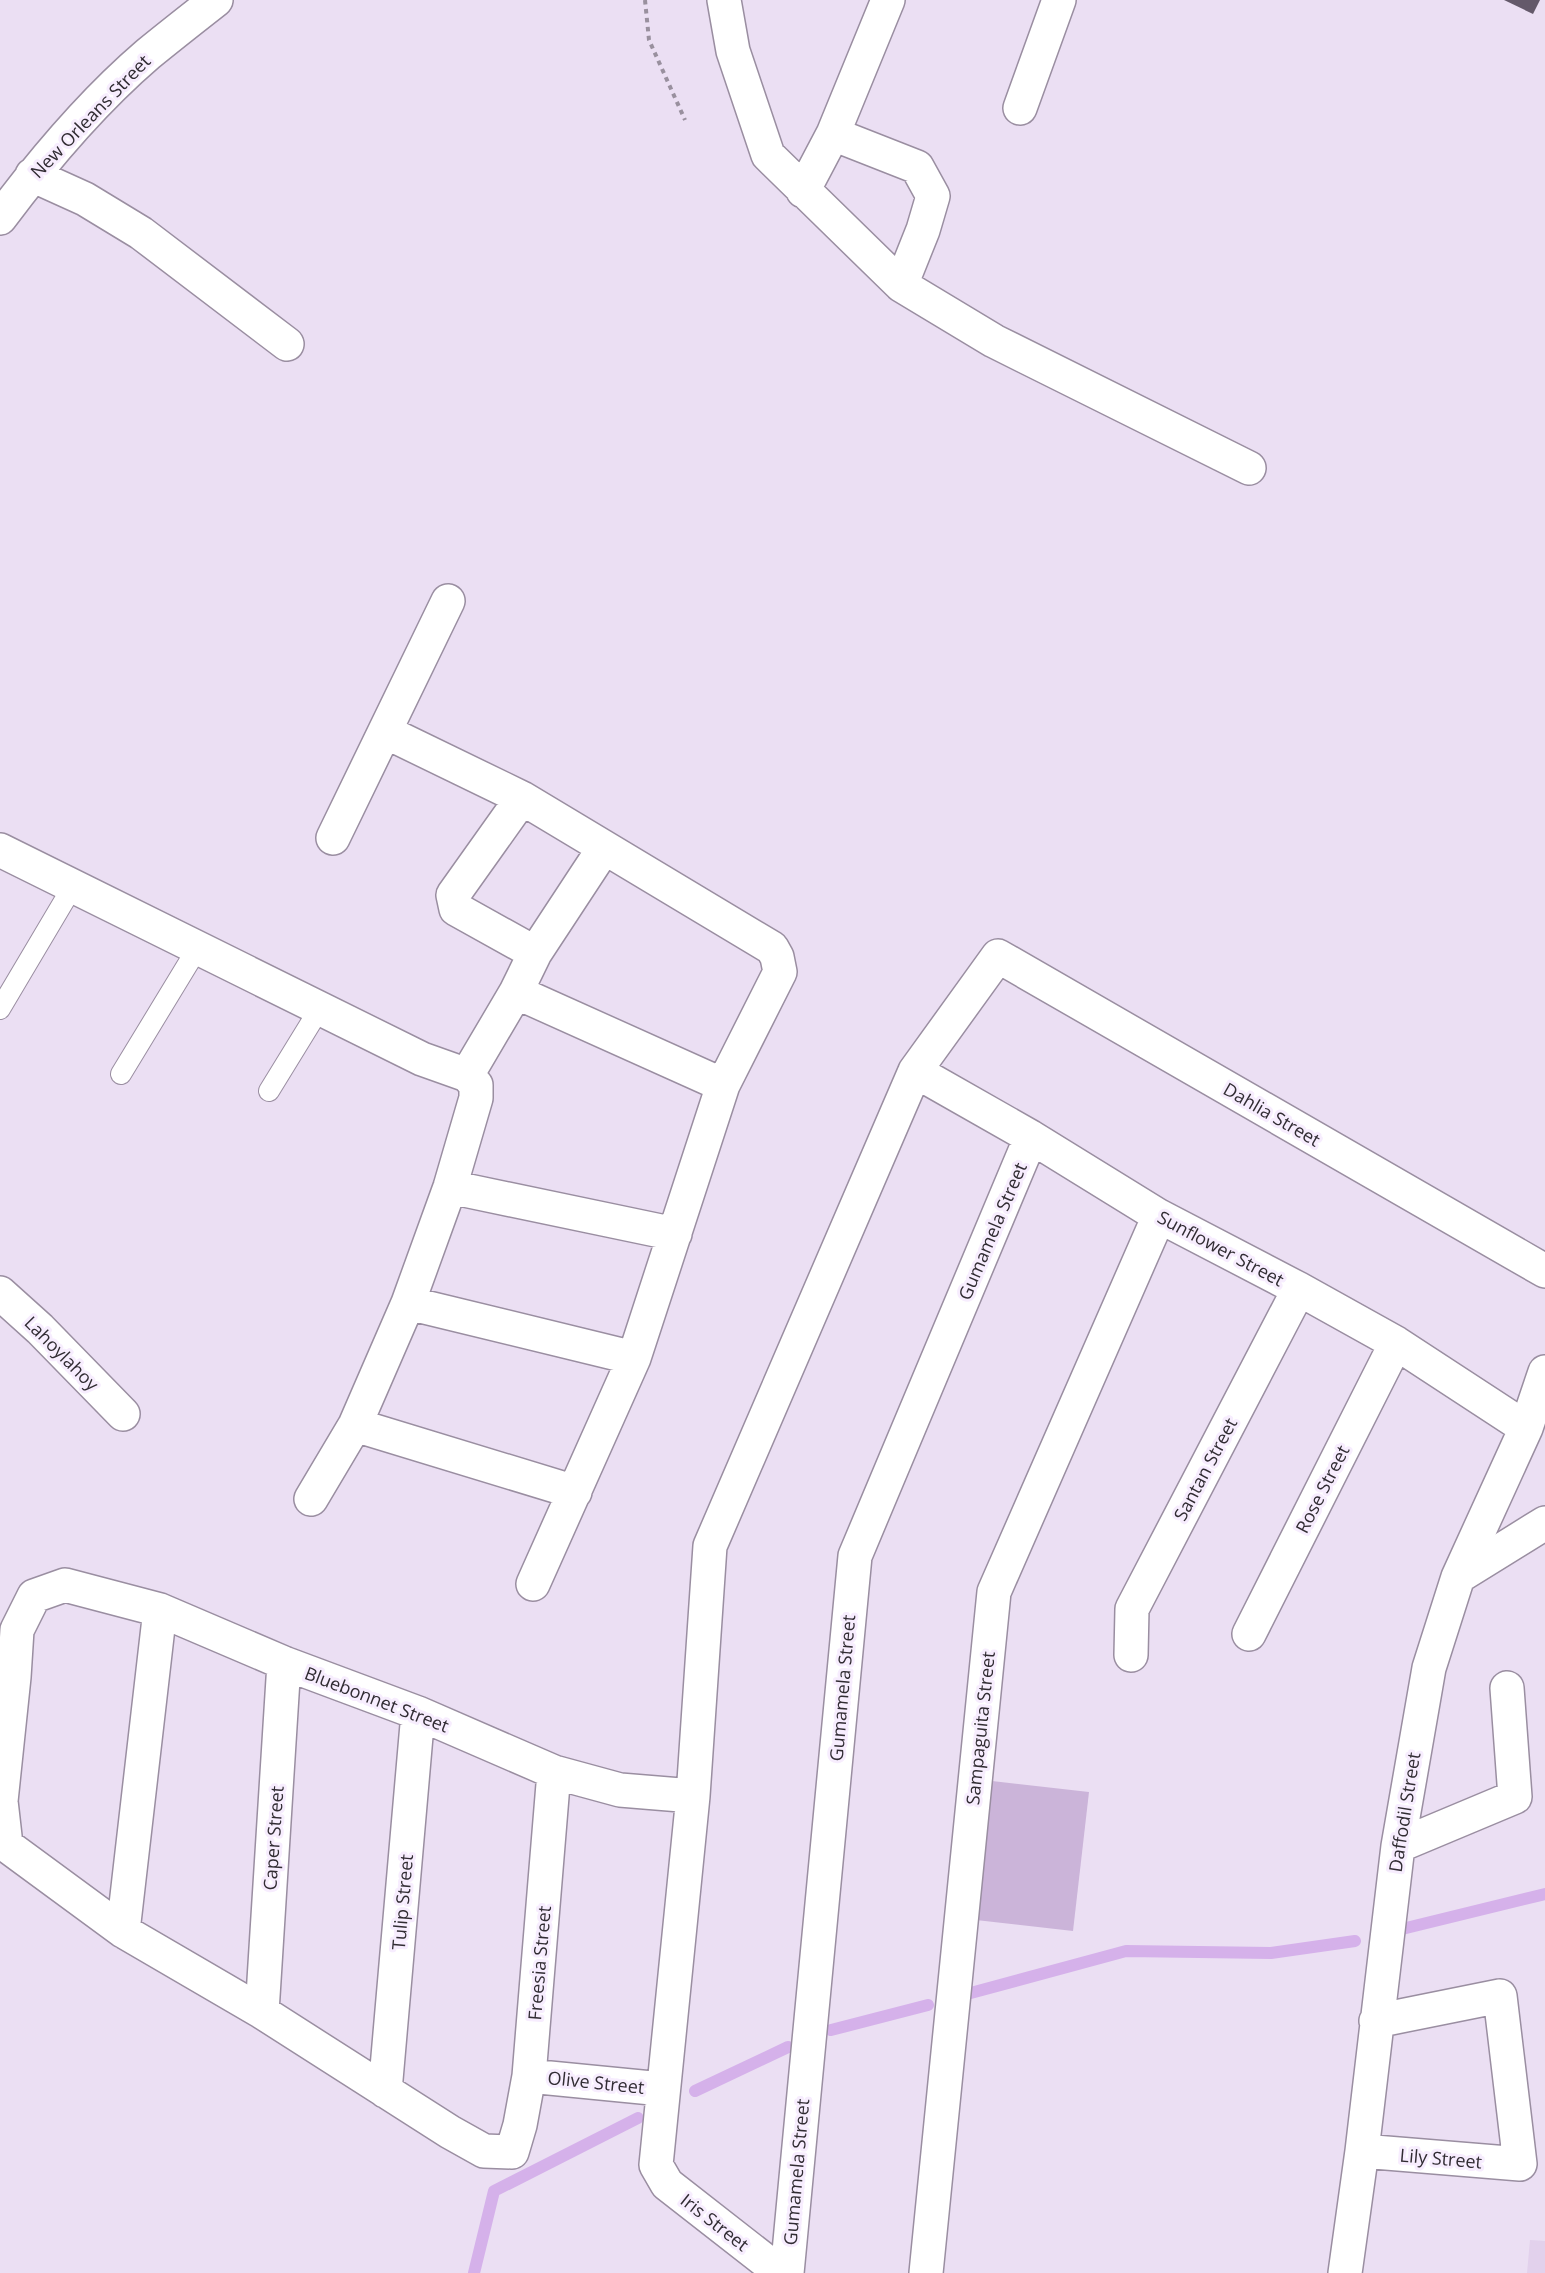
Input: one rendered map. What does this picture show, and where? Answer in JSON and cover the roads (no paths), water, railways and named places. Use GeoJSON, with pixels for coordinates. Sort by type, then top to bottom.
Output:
{"type":"FeatureCollection","features":[{"type":"Feature","properties":{"kind":"street","name":"New Orleans Street"},"geometry":{"type":"LineString","coordinates":[[0,218],[32,175],[92,108],[147,55],[216,0]]}},
{"type":"Feature","properties":{"kind":"street"},"geometry":{"type":"LineString","coordinates":[[724,0],[733,51],[768,155],[901,285],[994,341],[1249,468]]}},
{"type":"Feature","properties":{"kind":"street"},"geometry":{"type":"LineString","coordinates":[[803,191],[833,134],[888,0]]}},
{"type":"Feature","properties":{"kind":"street"},"geometry":{"type":"LineString","coordinates":[[1020,108],[1059,0]]}},
{"type":"Feature","properties":{"kind":"street"},"geometry":{"type":"LineString","coordinates":[[833,134],[917,167],[933,196],[923,230],[901,285]]}},
{"type":"Feature","properties":{"kind":"street"},"geometry":{"type":"LineString","coordinates":[[32,175],[85,199],[141,233],[287,344]]}},
{"type":"Feature","properties":{"kind":"street"},"geometry":{"type":"LineString","coordinates":[[333,838],[448,601]]}},
{"type":"Feature","properties":{"kind":"street"},"geometry":{"type":"LineString","coordinates":[[386,732],[522,798],[772,948],[777,957],[780,972],[723,1085],[634,1358],[533,1584]]}},
{"type":"Feature","properties":{"kind":"street"},"geometry":{"type":"LineString","coordinates":[[522,798],[453,895],[456,909],[535,953]]}},
{"type":"Feature","properties":{"kind":"street"},"geometry":{"type":"LineString","coordinates":[[467,1075],[516,992],[535,953],[604,848]]}},
{"type":"Feature","properties":{"kind":"street"},"geometry":{"type":"LineString","coordinates":[[0,850],[422,1059],[467,1075],[476,1085],[476,1098],[450,1187],[408,1303],[355,1425],[311,1499]]}},
{"type":"Feature","properties":{"kind":"street","name":"Dahlia Street"},"geometry":{"type":"LineString","coordinates":[[915,1071],[998,957],[1545,1271]]}},
{"type":"Feature","properties":{"kind":"street"},"geometry":{"type":"LineString","coordinates":[[516,992],[723,1085]]}},
{"type":"Feature","properties":{"kind":"street"},"geometry":{"type":"LineString","coordinates":[[662,2089],[693,1796],[710,1546],[915,1071]]}},
{"type":"Feature","properties":{"kind":"street","name":"Sunflower Street"},"geometry":{"type":"LineString","coordinates":[[915,1071],[1031,1137],[1159,1216],[1396,1343],[1526,1428]]}},
{"type":"Feature","properties":{"kind":"street","name":"Gumamela Street"},"geometry":{"type":"LineString","coordinates":[[787,2273],[855,1556],[1031,1137]]}},
{"type":"Feature","properties":{"kind":"street"},"geometry":{"type":"LineString","coordinates":[[450,1187],[675,1234]]}},
{"type":"Feature","properties":{"kind":"street","name":"Sampaguita Street"},"geometry":{"type":"LineString","coordinates":[[926,2273],[994,1592],[1159,1216]]}},
{"type":"Feature","properties":{"kind":"street","name":"Santan Street"},"geometry":{"type":"LineString","coordinates":[[1131,1655],[1132,1609],[1299,1289]]}},
{"type":"Feature","properties":{"kind":"street","name":"Lahoylahoy"},"geometry":{"type":"LineString","coordinates":[[0,1293],[40,1329],[123,1414]]}},
{"type":"Feature","properties":{"kind":"street"},"geometry":{"type":"LineString","coordinates":[[408,1303],[634,1358]]}},
{"type":"Feature","properties":{"kind":"street","name":"Rose Street"},"geometry":{"type":"LineString","coordinates":[[1249,1634],[1396,1343]]}},
{"type":"Feature","properties":{"kind":"street","name":"Daffodil Street"},"geometry":{"type":"LineString","coordinates":[[1345,2273],[1362,2151],[1398,1846],[1429,1668],[1458,1577],[1526,1428],[1545,1372]]}},
{"type":"Feature","properties":{"kind":"street"},"geometry":{"type":"LineString","coordinates":[[355,1425],[575,1492]]}},
{"type":"Feature","properties":{"kind":"street"},"geometry":{"type":"LineString","coordinates":[[1458,1577],[1545,1523]]}},
{"type":"Feature","properties":{"kind":"street","name":"Bluebonnet Street"},"geometry":{"type":"LineString","coordinates":[[0,1801],[17,1630],[34,1596],[65,1585],[160,1610],[284,1663],[418,1713],[554,1772],[620,1790],[693,1796]]}},
{"type":"Feature","properties":{"kind":"street"},"geometry":{"type":"LineString","coordinates":[[123,1931],[160,1610]]}},
{"type":"Feature","properties":{"kind":"street","name":"Caper Street"},"geometry":{"type":"LineString","coordinates":[[262,2012],[284,1663]]}},
{"type":"Feature","properties":{"kind":"street"},"geometry":{"type":"LineString","coordinates":[[1398,1846],[1515,1797],[1507,1688]]}},
{"type":"Feature","properties":{"kind":"street","name":"Tulip Street"},"geometry":{"type":"LineString","coordinates":[[385,2091],[418,1713]]}},
{"type":"Feature","properties":{"kind":"street","name":"Freesia Street"},"geometry":{"type":"LineString","coordinates":[[385,2091],[484,2151],[512,2152],[520,2125],[529,2076],[554,1772]]}},
{"type":"Feature","properties":{"kind":"street"},"geometry":{"type":"LineString","coordinates":[[0,1801],[6,1845],[123,1931],[262,2012],[385,2091]]}},
{"type":"Feature","properties":{"kind":"street","name":"Lily Street"},"geometry":{"type":"LineString","coordinates":[[1362,2151],[1520,2164],[1500,1996],[1376,2021]]}},
{"type":"Feature","properties":{"kind":"street","name":"Olive Street"},"geometry":{"type":"LineString","coordinates":[[529,2076],[662,2089]]}},
{"type":"Feature","properties":{"kind":"street","name":"Iris Street"},"geometry":{"type":"LineString","coordinates":[[662,2089],[656,2165],[667,2184],[781,2273]]}},
{"type":"Feature","properties":{"kind":"lane"},"geometry":{"type":"LineString","coordinates":[[0,1009],[73,886]]}},
{"type":"Feature","properties":{"kind":"lane"},"geometry":{"type":"LineString","coordinates":[[121,1074],[197,949]]}},
{"type":"Feature","properties":{"kind":"lane"},"geometry":{"type":"LineString","coordinates":[[269,1091],[320,1008]]}},
{"type":"Feature","properties":{"kind":"waterway"},"geometry":{"type":"LineString","coordinates":[[1402,1929],[1545,1894]]}},
{"type":"Feature","properties":{"kind":"waterway"},"geometry":{"type":"LineString","coordinates":[[967,1994],[1126,1951],[1271,1953],[1355,1941]]}},
{"type":"Feature","properties":{"kind":"waterway"},"geometry":{"type":"LineString","coordinates":[[831,2030],[928,2005]]}},
{"type":"Feature","properties":{"kind":"waterway"},"geometry":{"type":"LineString","coordinates":[[695,2091],[788,2047]]}},
{"type":"Feature","properties":{"kind":"waterway"},"geometry":{"type":"LineString","coordinates":[[474,2273],[494,2191],[638,2118]]}}]}
